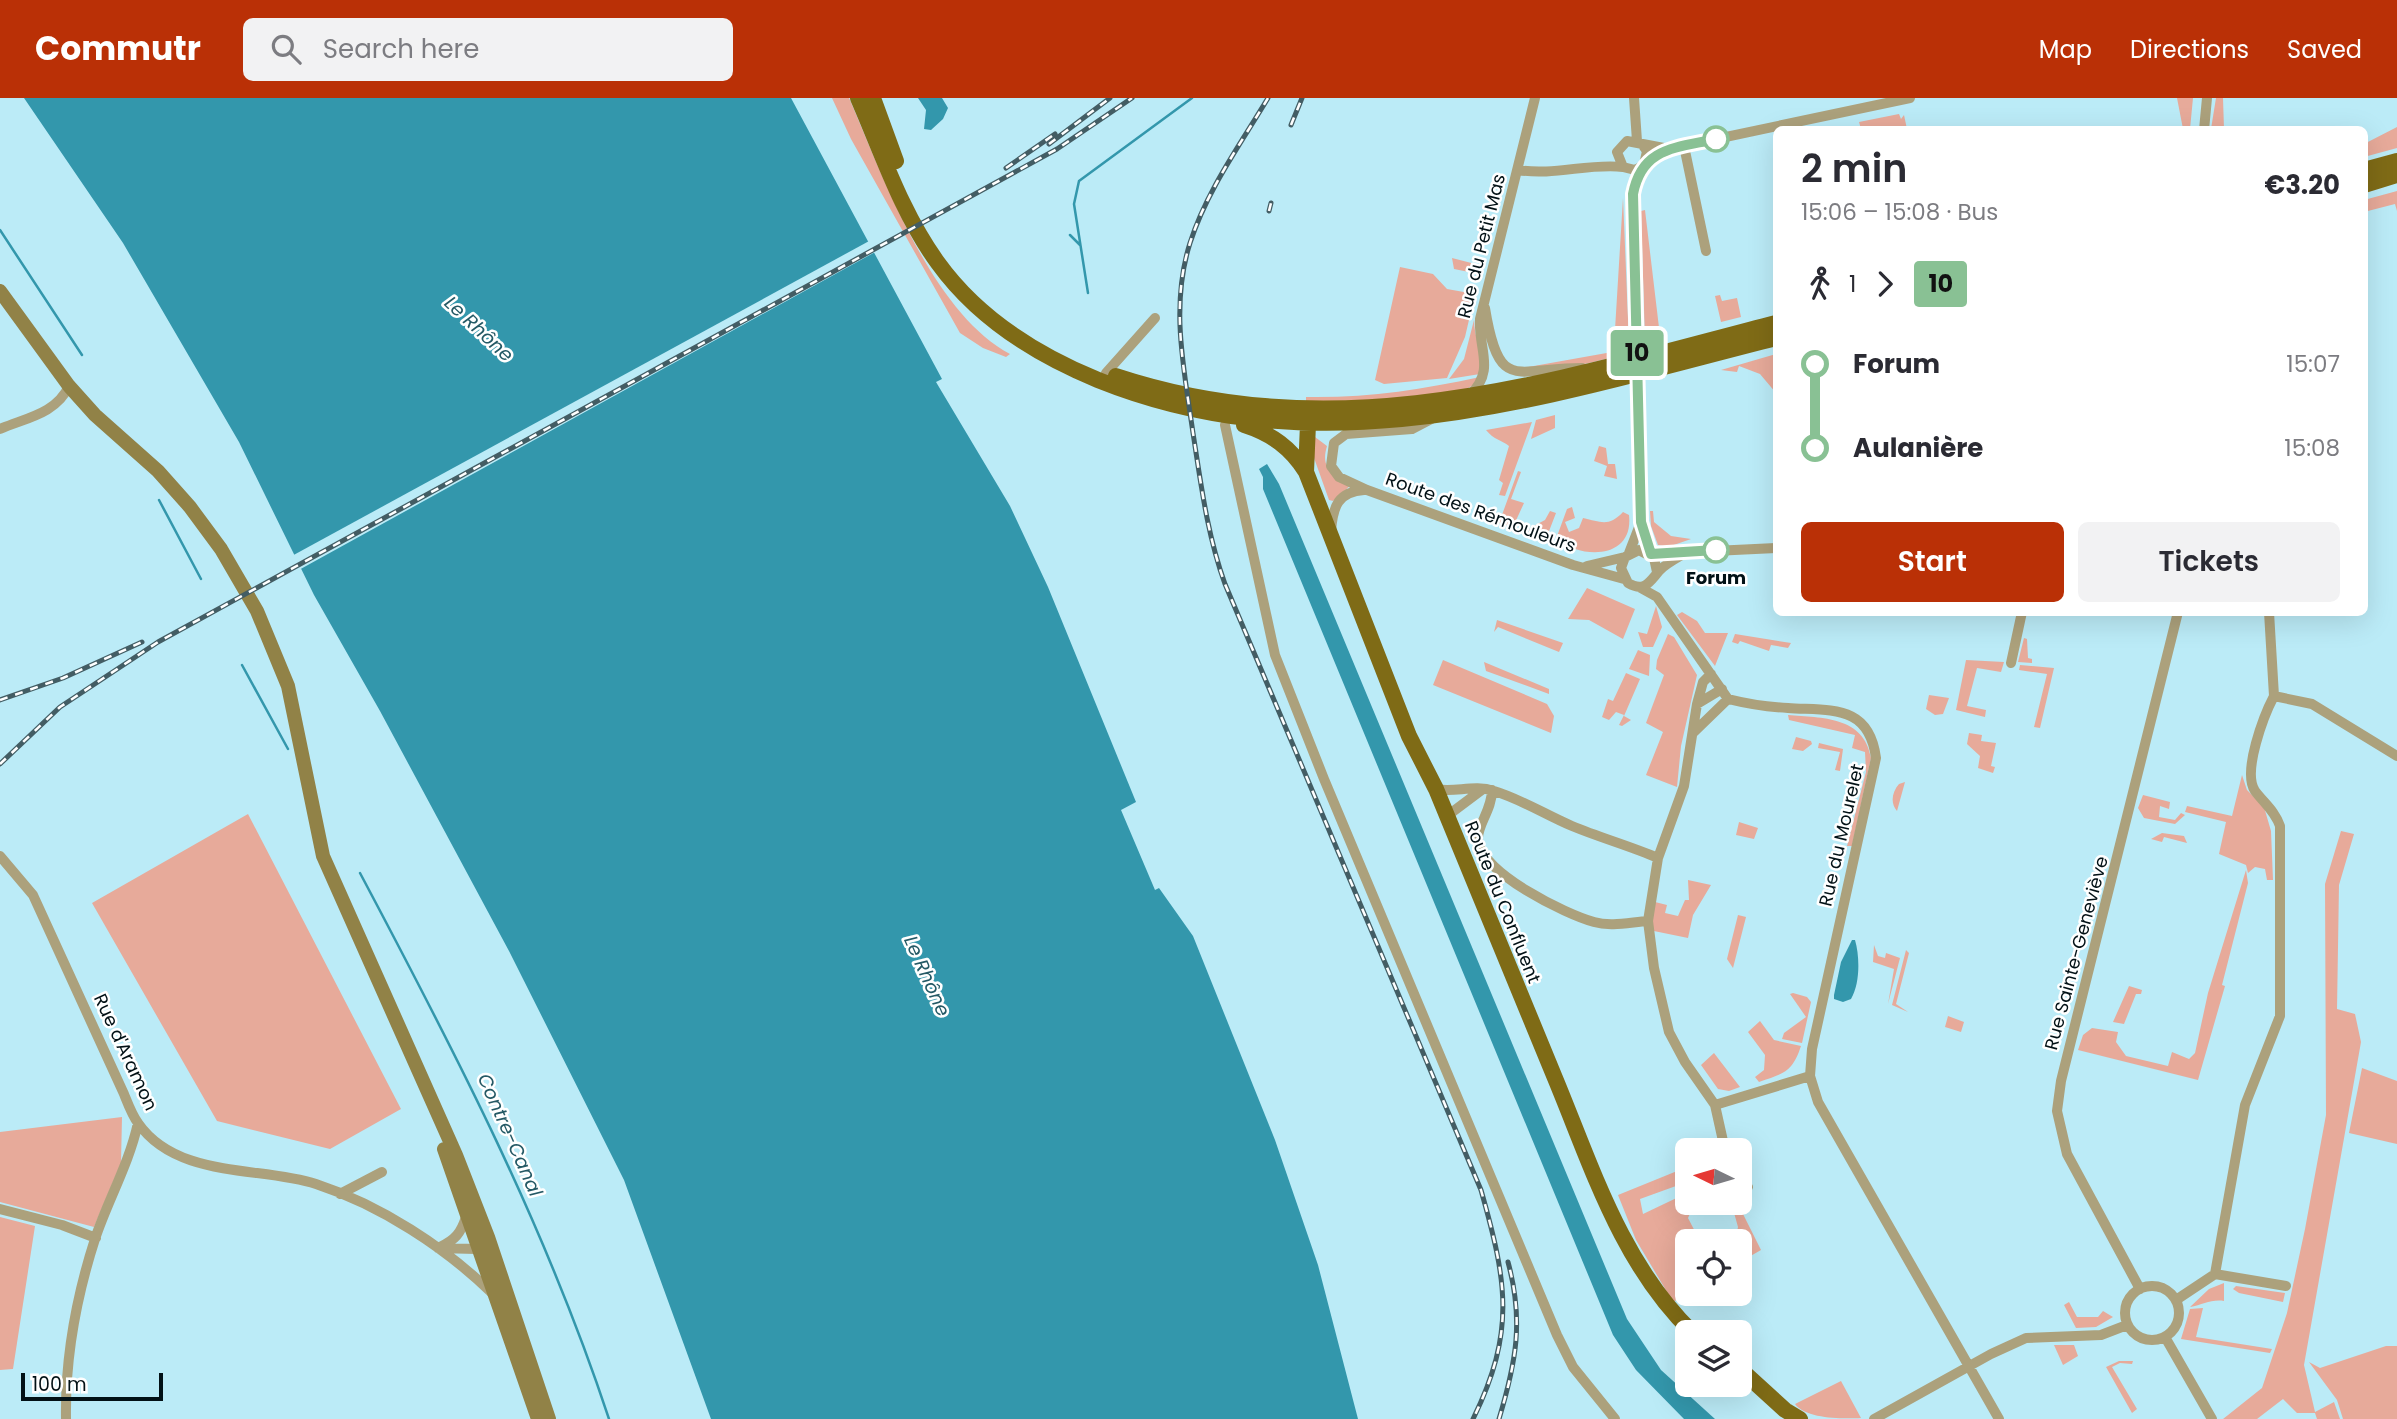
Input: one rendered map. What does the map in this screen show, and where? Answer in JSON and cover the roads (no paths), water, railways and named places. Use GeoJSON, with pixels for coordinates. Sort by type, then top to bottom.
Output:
{"type":"FeatureCollection","features":[{"type":"Feature","properties":{"kind":"main road"},"geometry":{"type":"LineString","coordinates":[[858,98],[906,210],[926,245],[939,264],[979,309],[1030,346],[1081,373],[1159,402],[1222,419],[1276,439],[1297,458],[1306,472]]}},
{"type":"Feature","properties":{"kind":"main road"},"geometry":{"type":"LineString","coordinates":[[873,98],[912,199],[931,235],[957,272],[1028,334],[1106,373],[1164,389],[1289,407],[1335,410],[1395,408]]}},
{"type":"Feature","properties":{"kind":"main road"},"geometry":{"type":"LineString","coordinates":[[2368,169],[2397,161]]}},
{"type":"Feature","properties":{"kind":"main road"},"geometry":{"type":"LineString","coordinates":[[2368,184],[2397,175]]}},
{"type":"Feature","properties":{"kind":"main road"},"geometry":{"type":"LineString","coordinates":[[0,291],[69,386],[95,415],[158,471],[190,506],[221,550],[257,611],[288,686],[323,856],[456,1155],[488,1237],[550,1419]]}},
{"type":"Feature","properties":{"kind":"main road"},"geometry":{"type":"LineString","coordinates":[[1304,422],[1317,415],[1362,416],[1468,397],[1604,367],[1773,324]]}},
{"type":"Feature","properties":{"kind":"main road"},"geometry":{"type":"LineString","coordinates":[[1222,419],[1362,424],[1433,418],[1514,403],[1773,339]]}},
{"type":"Feature","properties":{"kind":"main road"},"geometry":{"type":"LineString","coordinates":[[1289,407],[1304,422],[1306,472]]}},
{"type":"Feature","properties":{"kind":"main road"},"geometry":{"type":"LineString","coordinates":[[1297,458],[1304,422]]}},
{"type":"Feature","properties":{"kind":"main road","name":"Route du Confluent"},"geometry":{"type":"LineString","coordinates":[[1306,472],[1409,736],[1436,789],[1630,1253],[1666,1307],[1680,1320]]}},
{"type":"Feature","properties":{"kind":"main road"},"geometry":{"type":"LineString","coordinates":[[427,1094],[466,1217],[538,1419]]}},
{"type":"Feature","properties":{"kind":"main road"},"geometry":{"type":"LineString","coordinates":[[1752,1381],[1786,1415],[1800,1419]]}},
{"type":"Feature","properties":{"kind":"street","name":"Rue du Petit Mas"},"geometry":{"type":"LineString","coordinates":[[1468,397],[1481,384],[1486,369],[1486,353],[1479,334],[1535,98]]}},
{"type":"Feature","properties":{"kind":"street"},"geometry":{"type":"LineString","coordinates":[[1633,194],[1647,151],[1639,142],[1634,98]]}},
{"type":"Feature","properties":{"kind":"street"},"geometry":{"type":"LineString","coordinates":[[1778,126],[1910,98]]}},
{"type":"Feature","properties":{"kind":"street"},"geometry":{"type":"LineString","coordinates":[[2203,126],[2206,103]]}},
{"type":"Feature","properties":{"kind":"street"},"geometry":{"type":"LineString","coordinates":[[1518,170],[1566,171],[1596,165],[1624,168],[1643,164],[1669,149],[1773,127]]}},
{"type":"Feature","properties":{"kind":"street"},"geometry":{"type":"LineString","coordinates":[[1596,165],[1617,152],[1625,142],[1639,142],[1669,149]]}},
{"type":"Feature","properties":{"kind":"street"},"geometry":{"type":"LineString","coordinates":[[1684,146],[1706,251]]}},
{"type":"Feature","properties":{"kind":"street"},"geometry":{"type":"LineString","coordinates":[[1617,152],[1633,194],[1641,522],[1650,554],[1657,562],[1657,597]]}},
{"type":"Feature","properties":{"kind":"street"},"geometry":{"type":"LineString","coordinates":[[1485,305],[1490,340],[1500,360],[1509,369],[1535,374],[1569,368],[1604,367]]}},
{"type":"Feature","properties":{"kind":"street"},"geometry":{"type":"LineString","coordinates":[[1106,373],[1155,317]]}},
{"type":"Feature","properties":{"kind":"street"},"geometry":{"type":"LineString","coordinates":[[0,429],[40,413],[63,399],[69,386]]}},
{"type":"Feature","properties":{"kind":"street","name":"Route des Rémouleurs"},"geometry":{"type":"LineString","coordinates":[[1433,418],[1412,429],[1346,434],[1334,443],[1330,458],[1335,472],[1367,490],[1624,579]]}},
{"type":"Feature","properties":{"kind":"street"},"geometry":{"type":"LineString","coordinates":[[1222,419],[1275,654],[1324,779],[1557,1335],[1573,1367],[1615,1419]]}},
{"type":"Feature","properties":{"kind":"street"},"geometry":{"type":"LineString","coordinates":[[1331,533],[1334,506],[1340,498],[1349,492],[1367,490]]}},
{"type":"Feature","properties":{"kind":"street"},"geometry":{"type":"LineString","coordinates":[[1641,522],[1621,568],[1624,579],[1657,597],[1725,694]]}},
{"type":"Feature","properties":{"kind":"street"},"geometry":{"type":"LineString","coordinates":[[1583,567],[1639,550],[1650,554],[1773,548]]}},
{"type":"Feature","properties":{"kind":"street"},"geometry":{"type":"LineString","coordinates":[[1639,587],[1687,552]]}},
{"type":"Feature","properties":{"kind":"street"},"geometry":{"type":"LineString","coordinates":[[2011,663],[2021,616]]}},
{"type":"Feature","properties":{"kind":"street","name":"Rue Sainte-Geneviève"},"geometry":{"type":"LineString","coordinates":[[2140,1289],[2067,1154],[2057,1111],[2061,1081],[2177,616]]}},
{"type":"Feature","properties":{"kind":"street"},"geometry":{"type":"LineString","coordinates":[[2216,1274],[2245,1105],[2280,1016],[2280,826],[2276,815],[2253,789],[2250,771],[2266,710],[2274,696],[2269,616]]}},
{"type":"Feature","properties":{"kind":"street"},"geometry":{"type":"LineString","coordinates":[[1711,674],[1703,682],[1697,705],[1684,786],[1658,858],[1648,921],[1654,968],[1668,1032],[1715,1105],[1722,1138]]}},
{"type":"Feature","properties":{"kind":"street"},"geometry":{"type":"LineString","coordinates":[[1697,705],[1725,694]]}},
{"type":"Feature","properties":{"kind":"street"},"geometry":{"type":"LineString","coordinates":[[1694,732],[1725,694]]}},
{"type":"Feature","properties":{"kind":"street","name":"Rue du Mourelet"},"geometry":{"type":"LineString","coordinates":[[1725,694],[1763,706],[1843,712],[1867,728],[1874,746],[1876,758],[1812,1049],[1810,1076]]}},
{"type":"Feature","properties":{"kind":"street"},"geometry":{"type":"LineString","coordinates":[[2274,696],[2312,704],[2397,756]]}},
{"type":"Feature","properties":{"kind":"street"},"geometry":{"type":"LineString","coordinates":[[1436,789],[1452,792],[1468,788],[1487,789],[1658,858]]}},
{"type":"Feature","properties":{"kind":"street"},"geometry":{"type":"LineString","coordinates":[[1447,816],[1487,789]]}},
{"type":"Feature","properties":{"kind":"street"},"geometry":{"type":"LineString","coordinates":[[1487,789],[1490,809],[1478,831],[1477,843],[1497,872],[1538,897],[1594,922],[1648,921]]}},
{"type":"Feature","properties":{"kind":"street","name":"Rue d'Aramon"},"geometry":{"type":"LineString","coordinates":[[0,856],[33,895],[138,1123],[168,1149],[189,1160],[315,1184],[383,1215],[438,1248],[481,1253]]}},
{"type":"Feature","properties":{"kind":"street"},"geometry":{"type":"LineString","coordinates":[[1715,1105],[1810,1076],[1818,1102],[1999,1419]]}},
{"type":"Feature","properties":{"kind":"street"},"geometry":{"type":"LineString","coordinates":[[66,1419],[67,1352],[96,1238],[126,1165],[138,1123]]}},
{"type":"Feature","properties":{"kind":"street"},"geometry":{"type":"LineString","coordinates":[[340,1194],[382,1172]]}},
{"type":"Feature","properties":{"kind":"street"},"geometry":{"type":"LineString","coordinates":[[0,1209],[62,1225],[96,1238]]}},
{"type":"Feature","properties":{"kind":"street"},"geometry":{"type":"LineString","coordinates":[[466,1217],[462,1230],[453,1240],[438,1248],[493,1294]]}},
{"type":"Feature","properties":{"kind":"street"},"geometry":{"type":"LineString","coordinates":[[462,1267],[481,1253],[488,1237]]}},
{"type":"Feature","properties":{"kind":"street"},"geometry":{"type":"LineString","coordinates":[[481,1253],[521,1333]]}},
{"type":"Feature","properties":{"kind":"street"},"geometry":{"type":"LineString","coordinates":[[2176,1300],[2216,1274],[2286,1286]]}},
{"type":"Feature","properties":{"kind":"street"},"geometry":{"type":"LineString","coordinates":[[2156,1286],[2164,1289],[2176,1300],[2179,1308],[2177,1325],[2165,1337],[2157,1340],[2139,1338],[2127,1325],[2125,1317],[2128,1300],[2140,1289],[2156,1286]]}},
{"type":"Feature","properties":{"kind":"street"},"geometry":{"type":"LineString","coordinates":[[1874,1419],[2026,1338],[2101,1335],[2127,1325]]}},
{"type":"Feature","properties":{"kind":"street"},"geometry":{"type":"LineString","coordinates":[[2165,1337],[2212,1419]]}},
{"type":"Feature","properties":{"kind":"water","name":"Le Rhône"},"geometry":{"type":"Polygon","coordinates":[[[24,98],[791,98],[942,379],[936,382],[1010,506],[1048,587],[1136,802],[1121,810],[1155,890],[1159,888],[1193,936],[1275,1140],[1318,1265],[1358,1419],[711,1419],[624,1180],[509,951],[380,711],[314,595],[239,442],[123,243],[24,98]]]}},
{"type":"Feature","properties":{"kind":"water"},"geometry":{"type":"Polygon","coordinates":[[[918,98],[942,98],[948,108],[943,119],[931,130],[924,129],[926,110],[918,98]]]}},
{"type":"Feature","properties":{"kind":"water"},"geometry":{"type":"Polygon","coordinates":[[[1267,464],[1279,484],[1627,1319],[1661,1370],[1675,1383],[1675,1397],[1691,1397],[1715,1419],[1684,1419],[1636,1370],[1613,1335],[1263,489],[1263,477],[1259,469],[1267,464]]]}},
{"type":"Feature","properties":{"kind":"water"},"geometry":{"type":"Polygon","coordinates":[[[1852,940],[1855,940],[1858,954],[1858,978],[1851,999],[1843,1002],[1834,999],[1834,995],[1841,962],[1852,940]]]}},
{"type":"Feature","properties":{"kind":"waterway"},"geometry":{"type":"LineString","coordinates":[[1088,293],[1074,204],[1079,181],[1192,98]]}},
{"type":"Feature","properties":{"kind":"waterway","name":"Contre-Canal"},"geometry":{"type":"LineString","coordinates":[[0,230],[82,355]]}},
{"type":"Feature","properties":{"kind":"waterway"},"geometry":{"type":"LineString","coordinates":[[1070,235],[1080,245]]}},
{"type":"Feature","properties":{"kind":"waterway","name":"Contre-Canal"},"geometry":{"type":"LineString","coordinates":[[159,500],[201,579]]}},
{"type":"Feature","properties":{"kind":"waterway","name":"Contre-Canal"},"geometry":{"type":"LineString","coordinates":[[242,665],[288,749]]}},
{"type":"Feature","properties":{"kind":"waterway","name":"Contre-Canal"},"geometry":{"type":"LineString","coordinates":[[360,873],[496,1140],[556,1277],[609,1419]]}},
{"type":"Feature","properties":{"kind":"railway"},"geometry":{"type":"LineString","coordinates":[[1049,144],[1110,98]]}},
{"type":"Feature","properties":{"kind":"railway"},"geometry":{"type":"LineString","coordinates":[[0,764],[60,707],[158,642],[1057,149],[1132,98]]}},
{"type":"Feature","properties":{"kind":"railway"},"geometry":{"type":"LineString","coordinates":[[1268,98],[1205,205],[1184,267],[1181,338],[1199,471],[1209,528],[1225,584],[1481,1190],[1497,1252],[1503,1306],[1496,1359],[1473,1419]]}},
{"type":"Feature","properties":{"kind":"railway"},"geometry":{"type":"LineString","coordinates":[[1291,125],[1302,98]]}},
{"type":"Feature","properties":{"kind":"railway"},"geometry":{"type":"LineString","coordinates":[[1006,168],[1055,134]]}},
{"type":"Feature","properties":{"kind":"railway"},"geometry":{"type":"LineString","coordinates":[[1269,211],[1271,203]]}},
{"type":"Feature","properties":{"kind":"railway"},"geometry":{"type":"LineString","coordinates":[[0,700],[63,678],[142,642]]}},
{"type":"Feature","properties":{"kind":"railway"},"geometry":{"type":"LineString","coordinates":[[1499,1419],[1510,1379],[1516,1341],[1516,1303],[1508,1262]]}},
{"type":"Feature","properties":{"kind":"place","name":"Forum"},"geometry":{"type":"Point","coordinates":[1716,550]}}]}
